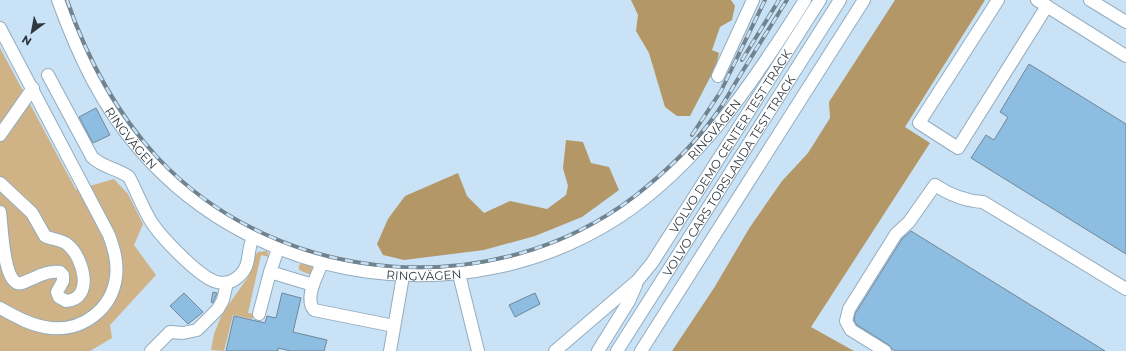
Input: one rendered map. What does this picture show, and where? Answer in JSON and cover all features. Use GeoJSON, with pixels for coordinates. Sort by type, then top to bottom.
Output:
{"type":"FeatureCollection","features":[{"type":"Feature","properties":{"kind":"street","name":"RINGVÄGEN"},"geometry":{"type":"LineString","coordinates":[[58,0],[70,34],[91,80],[109,109],[134,144],[160,171],[189,197],[220,219],[253,238],[278,249],[322,263],[357,271],[403,276],[459,274],[504,266],[559,248],[596,231],[639,203],[678,169],[724,119],[750,84],[805,0]]}},
{"type":"Feature","properties":{"kind":"street"},"geometry":{"type":"LineString","coordinates":[[718,76],[753,0]]}},
{"type":"Feature","properties":{"kind":"street","name":"VOLVO DEMO CENTER TEST TRACK"},"geometry":{"type":"LineString","coordinates":[[555,351],[638,280],[665,244],[820,0]]}},
{"type":"Feature","properties":{"kind":"street","name":"VOLVO CARS TORSLANDA TEST TRACK"},"geometry":{"type":"LineString","coordinates":[[617,351],[840,0]]}},
{"type":"Feature","properties":{"kind":"street","name":"VOLVO CARS TORSLANDA TEST TRACK"},"geometry":{"type":"LineString","coordinates":[[641,351],[864,0]]}},
{"type":"Feature","properties":{"kind":"street"},"geometry":{"type":"LineString","coordinates":[[998,0],[919,123],[958,148],[1042,3],[1126,56]]}},
{"type":"Feature","properties":{"kind":"street"},"geometry":{"type":"LineString","coordinates":[[1090,0],[1126,22]]}},
{"type":"Feature","properties":{"kind":"street"},"geometry":{"type":"LineString","coordinates":[[0,28],[108,235],[115,255],[116,276],[110,296],[104,306],[93,316],[78,325],[62,328],[43,327],[25,321],[0,308]]}},
{"type":"Feature","properties":{"kind":"street"},"geometry":{"type":"LineString","coordinates":[[48,75],[92,157],[99,164],[121,172],[128,177],[156,230],[193,267],[215,282],[227,283],[238,277],[249,263],[250,244],[253,238]]}},
{"type":"Feature","properties":{"kind":"street"},"geometry":{"type":"LineString","coordinates":[[0,135],[32,88]]}},
{"type":"Feature","properties":{"kind":"street"},"geometry":{"type":"LineString","coordinates":[[0,184],[30,210],[45,236],[65,242],[74,251],[84,278],[82,291],[76,297],[68,301],[59,297],[57,292],[64,278],[63,273],[60,272],[45,273],[19,284],[11,279],[5,258],[0,212]]}},
{"type":"Feature","properties":{"kind":"street"},"geometry":{"type":"LineString","coordinates":[[886,351],[851,330],[846,321],[849,309],[896,234],[909,222],[935,185],[947,193],[969,201],[983,202],[1126,289]]}},
{"type":"Feature","properties":{"kind":"street"},"geometry":{"type":"LineString","coordinates":[[259,314],[270,272],[278,249]]}},
{"type":"Feature","properties":{"kind":"street"},"geometry":{"type":"LineString","coordinates":[[322,263],[313,285],[310,302],[314,310],[394,326]]}},
{"type":"Feature","properties":{"kind":"street"},"geometry":{"type":"LineString","coordinates":[[270,272],[313,285]]}},
{"type":"Feature","properties":{"kind":"street"},"geometry":{"type":"LineString","coordinates":[[459,274],[478,351]]}},
{"type":"Feature","properties":{"kind":"street"},"geometry":{"type":"LineString","coordinates":[[390,351],[403,276]]}},
{"type":"Feature","properties":{"kind":"street","name":"VOLVO DEMO CENTER TEST TRACK"},"geometry":{"type":"LineString","coordinates":[[598,351],[629,301],[638,280]]}},
{"type":"Feature","properties":{"kind":"street"},"geometry":{"type":"LineString","coordinates":[[151,351],[170,332],[184,333],[197,330],[218,308],[223,300],[227,283]]}},
{"type":"Feature","properties":{"kind":"shaded area"},"geometry":{"type":"Polygon","coordinates":[[[631,0],[731,0],[735,6],[732,20],[720,27],[712,50],[719,53],[716,66],[690,116],[677,116],[665,107],[649,53],[636,31],[638,15],[631,0]]]}},
{"type":"Feature","properties":{"kind":"shaded area"},"geometry":{"type":"Polygon","coordinates":[[[895,0],[985,0],[905,127],[930,143],[811,327],[854,351],[672,351],[714,288],[750,227],[782,181],[808,153],[830,118],[829,102],[895,0]]]}},
{"type":"Feature","properties":{"kind":"shaded area"},"geometry":{"type":"Polygon","coordinates":[[[0,48],[76,190],[114,179],[128,194],[143,224],[134,245],[156,275],[110,325],[112,338],[90,351],[0,351],[0,48]]]}},
{"type":"Feature","properties":{"kind":"shaded area"},"geometry":{"type":"Polygon","coordinates":[[[566,140],[583,142],[591,163],[609,167],[619,190],[582,217],[535,236],[484,250],[404,260],[383,255],[377,244],[388,219],[405,196],[458,173],[467,196],[484,213],[510,201],[547,209],[566,195],[568,186],[563,168],[566,140]]]}},
{"type":"Feature","properties":{"kind":"shaded area"},"geometry":{"type":"Polygon","coordinates":[[[267,251],[269,257],[261,255],[248,313],[255,314],[252,319],[233,315],[224,351],[211,350],[214,334],[222,314],[248,277],[255,255],[258,252],[267,251]]]}},
{"type":"Feature","properties":{"kind":"shaded area"},"geometry":{"type":"Polygon","coordinates":[[[303,263],[310,265],[313,269],[311,275],[299,270],[299,265],[303,263]]]}},
{"type":"Feature","properties":{"kind":"building"},"geometry":{"type":"Polygon","coordinates":[[[1029,64],[1126,124],[1126,254],[971,158],[986,135],[994,140],[1008,117],[1000,112],[1029,64]]]}},
{"type":"Feature","properties":{"kind":"building"},"geometry":{"type":"Polygon","coordinates":[[[96,108],[110,135],[93,143],[79,117],[96,108]]]}},
{"type":"Feature","properties":{"kind":"building"},"geometry":{"type":"Polygon","coordinates":[[[911,231],[1105,351],[896,351],[892,349],[889,345],[857,325],[854,320],[855,314],[902,239],[911,231]]]}},
{"type":"Feature","properties":{"kind":"building"},"geometry":{"type":"Polygon","coordinates":[[[213,292],[217,293],[213,303],[211,302],[213,292]]]}},
{"type":"Feature","properties":{"kind":"building"},"geometry":{"type":"Polygon","coordinates":[[[184,293],[203,312],[188,324],[170,306],[184,293]]]}},
{"type":"Feature","properties":{"kind":"building"},"geometry":{"type":"Polygon","coordinates":[[[282,293],[301,298],[293,332],[327,340],[324,351],[291,351],[278,348],[278,351],[226,351],[234,316],[265,323],[267,316],[276,318],[282,293]]]}},
{"type":"Feature","properties":{"kind":"building"},"geometry":{"type":"Polygon","coordinates":[[[535,293],[540,304],[515,317],[509,305],[535,293]]]}},
{"type":"Feature","properties":{"kind":"railway"},"geometry":{"type":"LineString","coordinates":[[67,0],[93,63],[115,102],[128,121],[157,157],[207,201],[263,234],[325,255],[389,266],[454,266],[518,254],[579,231],[635,196],[677,160],[705,129],[722,105],[787,0]]}},
{"type":"Feature","properties":{"kind":"railway"},"geometry":{"type":"LineString","coordinates":[[692,135],[721,91],[765,0]]}},
{"type":"Feature","properties":{"kind":"railway"},"geometry":{"type":"LineString","coordinates":[[742,60],[779,0]]}}]}
